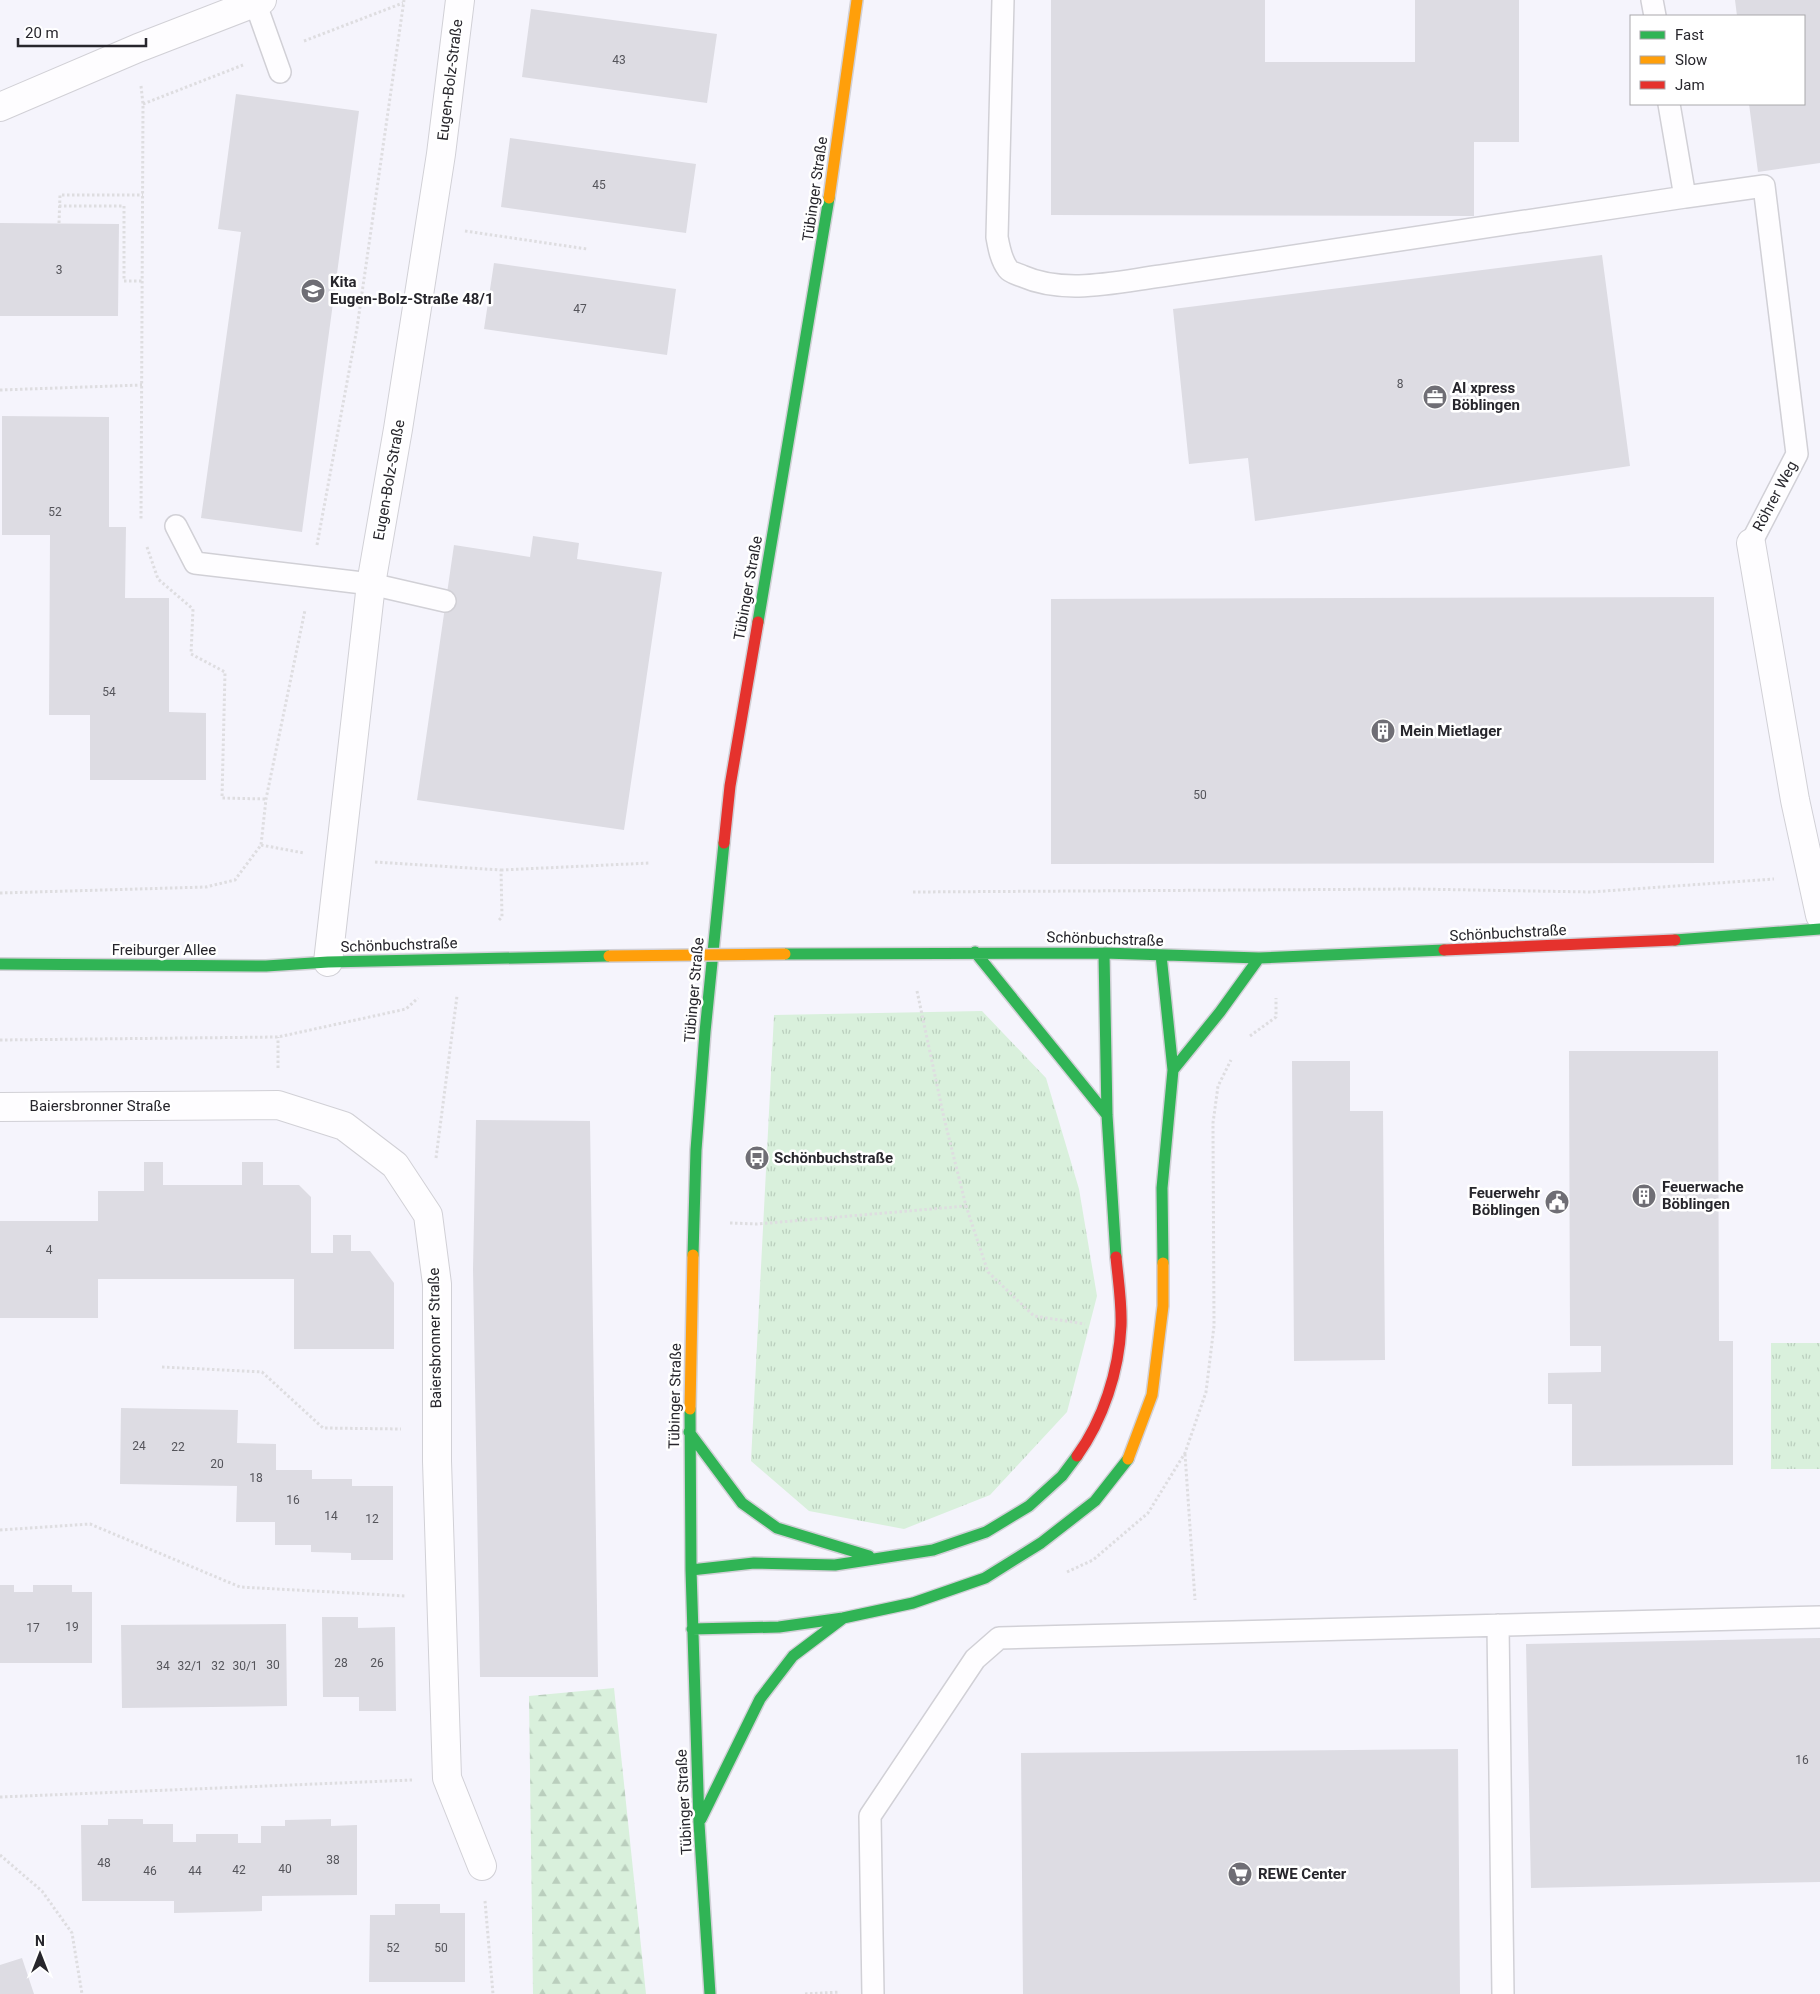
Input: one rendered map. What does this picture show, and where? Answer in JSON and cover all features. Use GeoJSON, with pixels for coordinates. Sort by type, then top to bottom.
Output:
{"type":"FeatureCollection","features":[{"type":"Feature","properties":{"kind":"main road","name":"Tübinger Straße"},"geometry":{"type":"LineString","coordinates":[[710,1994],[699,1823],[690,1570],[689,1432],[696,1150],[705,1032],[730,786],[822,242],[857,0]]}},
{"type":"Feature","properties":{"kind":"main road","name":"Schönbuchstraße"},"geometry":{"type":"LineString","coordinates":[[328,962],[462,958],[975,952],[1104,953],[1277,958],[1730,938],[1820,929]]}},
{"type":"Feature","properties":{"kind":"main road"},"geometry":{"type":"LineString","coordinates":[[975,952],[1107,1115]]}},
{"type":"Feature","properties":{"kind":"main road"},"geometry":{"type":"LineString","coordinates":[[690,1570],[754,1562],[835,1565],[933,1550],[986,1532],[1028,1506],[1062,1476],[1090,1438],[1110,1388],[1121,1326],[1107,1115],[1104,953]]}},
{"type":"Feature","properties":{"kind":"main road"},"geometry":{"type":"LineString","coordinates":[[692,1630],[779,1627],[843,1618],[913,1603],[985,1578],[1041,1543],[1096,1501],[1127,1461],[1152,1395],[1163,1306],[1162,1188],[1173,1070],[1162,955]]}},
{"type":"Feature","properties":{"kind":"main road"},"geometry":{"type":"LineString","coordinates":[[1173,1070],[1220,1012],[1259,958]]}},
{"type":"Feature","properties":{"kind":"main road","name":"Freiburger Allee"},"geometry":{"type":"LineString","coordinates":[[0,964],[266,966],[328,962]]}},
{"type":"Feature","properties":{"kind":"main road"},"geometry":{"type":"LineString","coordinates":[[689,1432],[742,1504],[777,1528],[875,1558]]}},
{"type":"Feature","properties":{"kind":"main road"},"geometry":{"type":"LineString","coordinates":[[699,1823],[760,1698],[793,1656],[843,1618]]}},
{"type":"Feature","properties":{"kind":"street","name":"Eugen-Bolz-Straße"},"geometry":{"type":"LineString","coordinates":[[328,962],[371,584],[398,429],[441,154],[460,0]]}},
{"type":"Feature","properties":{"kind":"street"},"geometry":{"type":"LineString","coordinates":[[0,107],[138,48],[258,1]]}},
{"type":"Feature","properties":{"kind":"street","name":"Röhrer Weg"},"geometry":{"type":"LineString","coordinates":[[1751,543],[1795,800],[1820,915]]}},
{"type":"Feature","properties":{"kind":"street","name":"Baiersbronner Straße"},"geometry":{"type":"LineString","coordinates":[[0,1107],[278,1105],[344,1126],[396,1165],[428,1214],[437,1284],[436,1430],[447,1778],[482,1866]]}},
{"type":"Feature","properties":{"kind":"lane"},"geometry":{"type":"LineString","coordinates":[[1003,0],[997,236],[1000,254],[1009,271],[1053,285],[1096,285],[1170,275],[1685,197],[1669,105]]}},
{"type":"Feature","properties":{"kind":"lane"},"geometry":{"type":"LineString","coordinates":[[1652,0],[1655,15]]}},
{"type":"Feature","properties":{"kind":"lane"},"geometry":{"type":"LineString","coordinates":[[258,1],[280,72]]}},
{"type":"Feature","properties":{"kind":"lane","name":"Röhrer Weg"},"geometry":{"type":"LineString","coordinates":[[1685,197],[1764,186],[1797,454],[1751,543]]}},
{"type":"Feature","properties":{"kind":"lane"},"geometry":{"type":"LineString","coordinates":[[176,526],[195,563],[371,584],[445,601]]}},
{"type":"Feature","properties":{"kind":"lane"},"geometry":{"type":"LineString","coordinates":[[873,1994],[870,1816],[975,1659],[999,1638],[1820,1617]]}},
{"type":"Feature","properties":{"kind":"lane"},"geometry":{"type":"LineString","coordinates":[[1498,1625],[1503,1994]]}},
{"type":"Feature","properties":{"kind":"path"},"geometry":{"type":"LineString","coordinates":[[0,893],[206,887],[235,880],[261,845],[266,799],[311,578],[357,328],[404,0]]}},
{"type":"Feature","properties":{"kind":"path"},"geometry":{"type":"LineString","coordinates":[[138,48],[143,104],[142,524]]}},
{"type":"Feature","properties":{"kind":"path"},"geometry":{"type":"LineString","coordinates":[[59,223],[60,194],[143,195]]}},
{"type":"Feature","properties":{"kind":"path"},"geometry":{"type":"LineString","coordinates":[[59,206],[124,206],[124,281],[143,281]]}},
{"type":"Feature","properties":{"kind":"path"},"geometry":{"type":"LineString","coordinates":[[430,226],[587,249]]}},
{"type":"Feature","properties":{"kind":"path"},"geometry":{"type":"LineString","coordinates":[[0,390],[142,385]]}},
{"type":"Feature","properties":{"kind":"path"},"geometry":{"type":"LineString","coordinates":[[145,542],[158,579],[193,609],[191,654],[225,672],[222,798],[266,799]]}},
{"type":"Feature","properties":{"kind":"path"},"geometry":{"type":"LineString","coordinates":[[261,845],[339,860],[501,870],[650,863]]}},
{"type":"Feature","properties":{"kind":"path"},"geometry":{"type":"LineString","coordinates":[[428,1214],[462,958],[502,917],[501,870]]}},
{"type":"Feature","properties":{"kind":"path"},"geometry":{"type":"LineString","coordinates":[[913,892],[1414,889],[1591,892],[1812,876]]}},
{"type":"Feature","properties":{"kind":"path"},"geometry":{"type":"LineString","coordinates":[[910,954],[944,1118],[966,1206],[988,1272],[1034,1316],[1093,1326]]}},
{"type":"Feature","properties":{"kind":"path"},"geometry":{"type":"LineString","coordinates":[[1246,1039],[1276,1017],[1277,958]]}},
{"type":"Feature","properties":{"kind":"path"},"geometry":{"type":"LineString","coordinates":[[0,1040],[278,1037],[406,1009],[420,996]]}},
{"type":"Feature","properties":{"kind":"path"},"geometry":{"type":"LineString","coordinates":[[1214,1326],[1213,1123],[1218,1086],[1234,1053]]}},
{"type":"Feature","properties":{"kind":"path"},"geometry":{"type":"LineString","coordinates":[[693,1222],[758,1224],[966,1206]]}},
{"type":"Feature","properties":{"kind":"path"},"geometry":{"type":"LineString","coordinates":[[162,1367],[262,1372],[323,1428],[436,1430]]}},
{"type":"Feature","properties":{"kind":"path"},"geometry":{"type":"LineString","coordinates":[[1185,1453],[1198,1633]]}},
{"type":"Feature","properties":{"kind":"path"},"geometry":{"type":"LineString","coordinates":[[0,1530],[90,1524],[240,1587],[442,1597]]}},
{"type":"Feature","properties":{"kind":"path"},"geometry":{"type":"LineString","coordinates":[[0,1797],[447,1778]]}},
{"type":"Feature","properties":{"kind":"path"},"geometry":{"type":"LineString","coordinates":[[0,1855],[42,1891],[72,1933],[82,1994]]}},
{"type":"Feature","properties":{"kind":"path"},"geometry":{"type":"LineString","coordinates":[[482,1866],[493,1994]]}},
{"type":"Feature","properties":{"kind":"green space"},"geometry":{"type":"Polygon","coordinates":[[[982,1011],[1046,1078],[1079,1189],[1097,1296],[1067,1412],[990,1495],[904,1529],[809,1511],[751,1461],[774,1015],[982,1011]]]}},
{"type":"Feature","properties":{"kind":"green space"},"geometry":{"type":"Polygon","coordinates":[[[1771,1343],[1820,1343],[1820,1469],[1771,1469],[1771,1343]]]}},
{"type":"Feature","properties":{"kind":"green space"},"geometry":{"type":"Polygon","coordinates":[[[614,1688],[646,1994],[533,1994],[529,1696],[614,1688]]]}},
{"type":"Feature","properties":{"kind":"building"},"geometry":{"type":"Polygon","coordinates":[[[1051,0],[1265,0],[1265,62],[1415,62],[1415,0],[1519,0],[1519,142],[1474,142],[1474,216],[1051,215],[1051,0]]]}},
{"type":"Feature","properties":{"kind":"building"},"geometry":{"type":"Polygon","coordinates":[[[1735,0],[1820,0],[1820,163],[1758,172],[1749,105],[1805,105],[1805,15],[1737,15],[1735,0]]]}},
{"type":"Feature","properties":{"kind":"building"},"geometry":{"type":"Polygon","coordinates":[[[531,9],[717,34],[707,103],[522,77],[531,9]]]}},
{"type":"Feature","properties":{"kind":"building"},"geometry":{"type":"Polygon","coordinates":[[[236,94],[359,111],[302,532],[201,518],[241,232],[218,229],[236,94]]]}},
{"type":"Feature","properties":{"kind":"building"},"geometry":{"type":"Polygon","coordinates":[[[510,138],[696,164],[686,233],[501,207],[510,138]]]}},
{"type":"Feature","properties":{"kind":"building"},"geometry":{"type":"Polygon","coordinates":[[[0,223],[119,224],[118,316],[0,316],[0,223]]]}},
{"type":"Feature","properties":{"kind":"building"},"geometry":{"type":"Polygon","coordinates":[[[1602,255],[1630,466],[1255,521],[1248,458],[1189,464],[1173,309],[1602,255]]]}},
{"type":"Feature","properties":{"kind":"building"},"geometry":{"type":"Polygon","coordinates":[[[494,263],[676,289],[667,355],[484,329],[494,263]]]}},
{"type":"Feature","properties":{"kind":"building"},"geometry":{"type":"Polygon","coordinates":[[[2,416],[109,417],[109,527],[126,527],[125,598],[169,598],[169,712],[206,713],[206,780],[90,780],[90,715],[49,715],[50,535],[2,535],[2,416]]]}},
{"type":"Feature","properties":{"kind":"building"},"geometry":{"type":"Polygon","coordinates":[[[533,536],[579,543],[577,559],[662,572],[624,830],[417,800],[454,545],[530,557],[533,536]]]}},
{"type":"Feature","properties":{"kind":"building","name":"Mein Mietlager"},"geometry":{"type":"Polygon","coordinates":[[[1714,597],[1714,863],[1051,864],[1051,599],[1714,597]]]}},
{"type":"Feature","properties":{"kind":"building","name":"Feuerwache Böblingen"},"geometry":{"type":"Polygon","coordinates":[[[1569,1051],[1718,1051],[1719,1341],[1733,1341],[1733,1465],[1572,1466],[1572,1404],[1548,1404],[1548,1373],[1601,1372],[1601,1346],[1570,1346],[1569,1051]]]}},
{"type":"Feature","properties":{"kind":"building"},"geometry":{"type":"Polygon","coordinates":[[[1292,1061],[1350,1061],[1350,1111],[1383,1111],[1385,1360],[1294,1361],[1292,1061]]]}},
{"type":"Feature","properties":{"kind":"building"},"geometry":{"type":"Polygon","coordinates":[[[476,1120],[590,1121],[598,1677],[480,1677],[473,1269],[476,1120]]]}},
{"type":"Feature","properties":{"kind":"building"},"geometry":{"type":"Polygon","coordinates":[[[144,1162],[163,1162],[163,1185],[242,1185],[242,1162],[263,1162],[263,1185],[299,1185],[311,1197],[311,1253],[333,1253],[333,1235],[351,1235],[351,1251],[370,1251],[394,1283],[394,1349],[294,1349],[294,1279],[98,1279],[98,1318],[0,1318],[0,1221],[98,1221],[98,1191],[144,1191],[144,1162]]]}},
{"type":"Feature","properties":{"kind":"building"},"geometry":{"type":"Polygon","coordinates":[[[121,1408],[238,1410],[237,1443],[276,1444],[276,1470],[312,1470],[312,1479],[352,1479],[352,1486],[393,1486],[393,1560],[351,1560],[351,1553],[311,1552],[311,1545],[275,1545],[275,1522],[236,1522],[237,1486],[120,1484],[121,1408]]]}},
{"type":"Feature","properties":{"kind":"building"},"geometry":{"type":"Polygon","coordinates":[[[0,1585],[14,1585],[14,1592],[33,1592],[33,1585],[72,1585],[72,1592],[92,1592],[92,1663],[0,1663],[0,1585]]]}},
{"type":"Feature","properties":{"kind":"building"},"geometry":{"type":"Polygon","coordinates":[[[322,1617],[358,1617],[358,1628],[395,1627],[396,1711],[359,1711],[359,1697],[323,1697],[322,1617]]]}},
{"type":"Feature","properties":{"kind":"building"},"geometry":{"type":"Polygon","coordinates":[[[286,1624],[287,1706],[122,1708],[121,1625],[286,1624]]]}},
{"type":"Feature","properties":{"kind":"building"},"geometry":{"type":"Polygon","coordinates":[[[1820,1638],[1820,1882],[1531,1888],[1526,1644],[1820,1638]]]}},
{"type":"Feature","properties":{"kind":"building","name":"REWE Center"},"geometry":{"type":"Polygon","coordinates":[[[1458,1749],[1460,1994],[1023,1994],[1021,1753],[1458,1749]]]}},
{"type":"Feature","properties":{"kind":"building"},"geometry":{"type":"Polygon","coordinates":[[[108,1819],[143,1819],[143,1824],[173,1824],[173,1842],[196,1842],[196,1834],[238,1834],[238,1843],[261,1843],[261,1826],[285,1826],[285,1820],[331,1819],[331,1826],[357,1825],[357,1895],[262,1896],[262,1911],[174,1913],[174,1901],[82,1901],[81,1825],[108,1825],[108,1819]]]}},
{"type":"Feature","properties":{"kind":"building"},"geometry":{"type":"Polygon","coordinates":[[[395,1904],[440,1904],[440,1913],[465,1913],[465,1982],[369,1982],[370,1915],[395,1915],[395,1904]]]}},
{"type":"Feature","properties":{"kind":"building"},"geometry":{"type":"Polygon","coordinates":[[[22,1958],[34,1994],[0,1994],[0,1965],[22,1958]]]}},
{"type":"Feature","properties":{"kind":"traffic: fast"},"geometry":{"type":"LineString","coordinates":[[758,622],[829,198]]}},
{"type":"Feature","properties":{"kind":"traffic: fast"},"geometry":{"type":"LineString","coordinates":[[693,1255],[696,1150],[705,1032],[724,843]]}},
{"type":"Feature","properties":{"kind":"traffic: fast"},"geometry":{"type":"LineString","coordinates":[[1675,940],[1820,929]]}},
{"type":"Feature","properties":{"kind":"traffic: fast"},"geometry":{"type":"LineString","coordinates":[[785,954],[1104,953],[1259,958],[1444,950]]}},
{"type":"Feature","properties":{"kind":"traffic: fast"},"geometry":{"type":"LineString","coordinates":[[975,952],[1107,1115]]}},
{"type":"Feature","properties":{"kind":"traffic: fast"},"geometry":{"type":"LineString","coordinates":[[1104,953],[1107,1115],[1116,1257]]}},
{"type":"Feature","properties":{"kind":"traffic: fast"},"geometry":{"type":"LineString","coordinates":[[1161,955],[1173,1070],[1162,1188],[1163,1263]]}},
{"type":"Feature","properties":{"kind":"traffic: fast"},"geometry":{"type":"LineString","coordinates":[[0,964],[266,966],[328,962],[609,956]]}},
{"type":"Feature","properties":{"kind":"traffic: fast"},"geometry":{"type":"LineString","coordinates":[[1173,1070],[1220,1012],[1259,958]]}},
{"type":"Feature","properties":{"kind":"traffic: fast"},"geometry":{"type":"LineString","coordinates":[[690,1409],[691,1570],[699,1823],[710,1994]]}},
{"type":"Feature","properties":{"kind":"traffic: fast"},"geometry":{"type":"LineString","coordinates":[[689,1432],[742,1503],[777,1528],[869,1556]]}},
{"type":"Feature","properties":{"kind":"traffic: fast"},"geometry":{"type":"LineString","coordinates":[[691,1570],[754,1563],[835,1565],[933,1550],[986,1532],[1029,1506],[1062,1476],[1077,1456]]}},
{"type":"Feature","properties":{"kind":"traffic: fast"},"geometry":{"type":"LineString","coordinates":[[692,1629],[779,1627],[843,1618],[913,1603],[985,1578],[1041,1543],[1095,1501],[1128,1459]]}},
{"type":"Feature","properties":{"kind":"traffic: fast"},"geometry":{"type":"LineString","coordinates":[[701,1819],[760,1699],[793,1656],[842,1619]]}},
{"type":"Feature","properties":{"kind":"traffic: slow"},"geometry":{"type":"LineString","coordinates":[[829,198],[857,0]]}},
{"type":"Feature","properties":{"kind":"traffic: slow"},"geometry":{"type":"LineString","coordinates":[[609,956],[785,954]]}},
{"type":"Feature","properties":{"kind":"traffic: slow"},"geometry":{"type":"LineString","coordinates":[[690,1409],[693,1255]]}},
{"type":"Feature","properties":{"kind":"traffic: slow"},"geometry":{"type":"LineString","coordinates":[[1128,1459],[1152,1395],[1163,1306],[1163,1263]]}},
{"type":"Feature","properties":{"kind":"traffic: jam"},"geometry":{"type":"LineString","coordinates":[[724,843],[730,786],[758,622]]}},
{"type":"Feature","properties":{"kind":"traffic: jam"},"geometry":{"type":"LineString","coordinates":[[1444,950],[1675,940]]}},
{"type":"Feature","properties":{"kind":"traffic: jam"},"geometry":{"type":"LineString","coordinates":[[1077,1456],[1095,1427],[1102,1411],[1117,1360],[1121,1318],[1116,1257]]}},
{"type":"Feature","properties":{"kind":"place","name":"Kita Eugen-Bolz-Straße 48/1"},"geometry":{"type":"Point","coordinates":[313,291]}},
{"type":"Feature","properties":{"kind":"place","name":"AI xpress Böblingen"},"geometry":{"type":"Point","coordinates":[1435,397]}},
{"type":"Feature","properties":{"kind":"place","name":"Mein Mietlager"},"geometry":{"type":"Point","coordinates":[1383,731]}},
{"type":"Feature","properties":{"kind":"place","name":"Schönbuchstraße"},"geometry":{"type":"Point","coordinates":[757,1158]}},
{"type":"Feature","properties":{"kind":"place","name":"Feuerwache Böblingen"},"geometry":{"type":"Point","coordinates":[1644,1196]}},
{"type":"Feature","properties":{"kind":"place","name":"Feuerwehr Böblingen"},"geometry":{"type":"Point","coordinates":[1557,1202]}},
{"type":"Feature","properties":{"kind":"place","name":"REWE Center"},"geometry":{"type":"Point","coordinates":[1240,1874]}}]}
